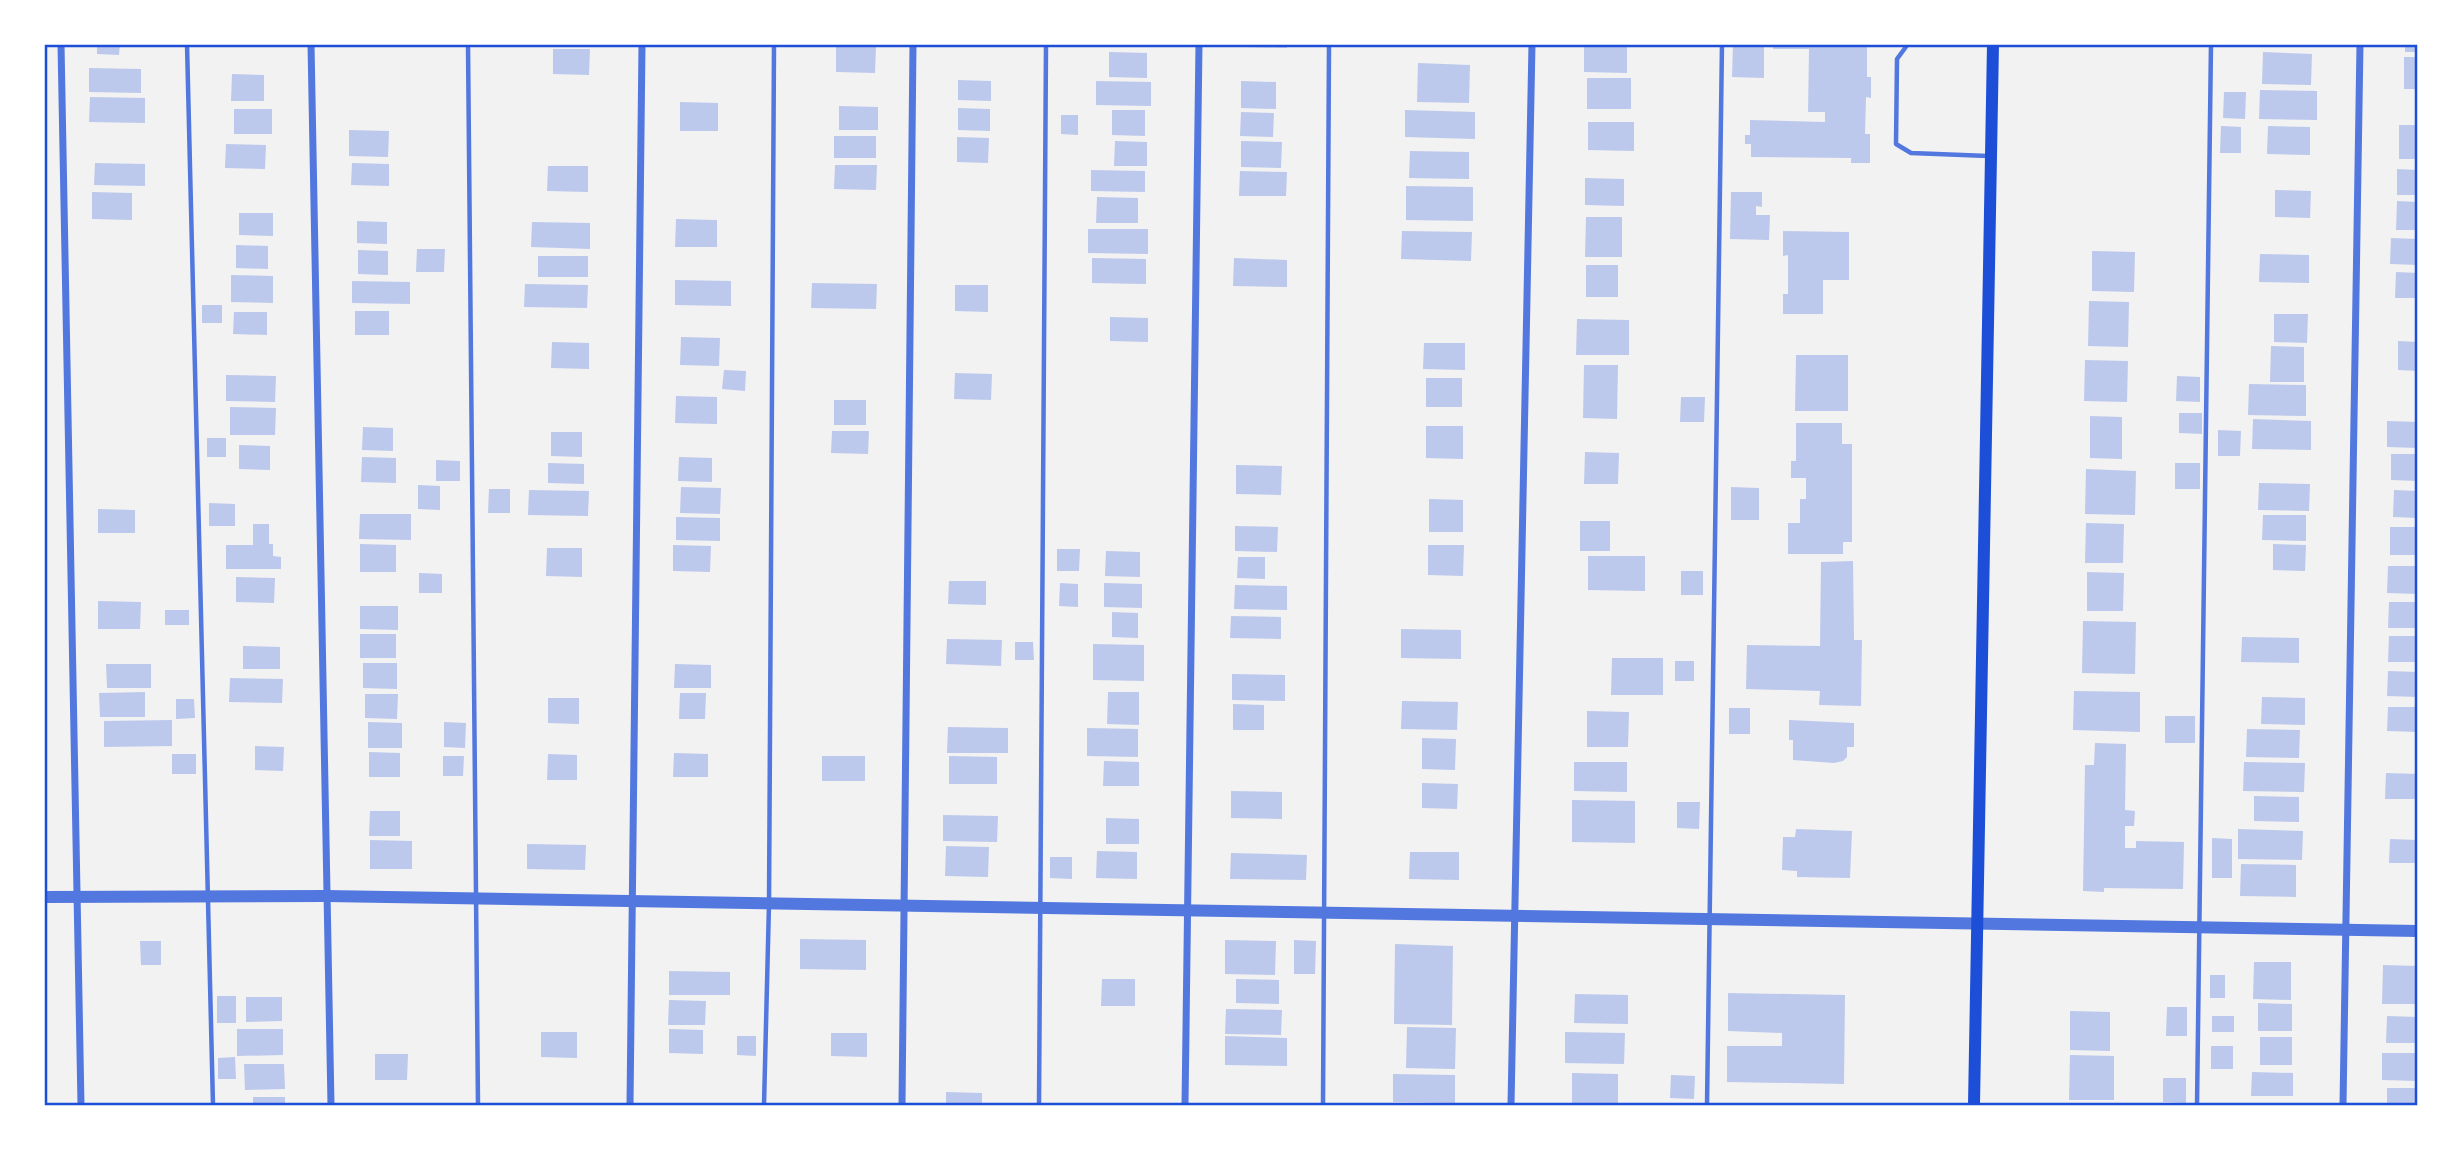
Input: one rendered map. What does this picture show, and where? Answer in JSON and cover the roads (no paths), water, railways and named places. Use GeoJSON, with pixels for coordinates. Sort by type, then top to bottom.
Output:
{"type":"FeatureCollection","features":[{"type":"Feature","properties":{"kind":"main road"},"geometry":{"type":"LineString","coordinates":[[1974,1105],[1993,44]]}},
{"type":"Feature","properties":{"kind":"street"},"geometry":{"type":"LineString","coordinates":[[61,44],[81,1105]]}},
{"type":"Feature","properties":{"kind":"street"},"geometry":{"type":"LineString","coordinates":[[311,44],[331,1105]]}},
{"type":"Feature","properties":{"kind":"street"},"geometry":{"type":"LineString","coordinates":[[630,1105],[642,44]]}},
{"type":"Feature","properties":{"kind":"street"},"geometry":{"type":"LineString","coordinates":[[902,1105],[913,44]]}},
{"type":"Feature","properties":{"kind":"street"},"geometry":{"type":"LineString","coordinates":[[1185,1105],[1199,44]]}},
{"type":"Feature","properties":{"kind":"street"},"geometry":{"type":"LineString","coordinates":[[1511,1105],[1532,44]]}},
{"type":"Feature","properties":{"kind":"street"},"geometry":{"type":"LineString","coordinates":[[2343,1105],[2360,44]]}},
{"type":"Feature","properties":{"kind":"street"},"geometry":{"type":"LineString","coordinates":[[44,897],[326,896],[2418,930]]}},
{"type":"Feature","properties":{"kind":"lane"},"geometry":{"type":"LineString","coordinates":[[187,44],[212,1105]]}},
{"type":"Feature","properties":{"kind":"lane"},"geometry":{"type":"LineString","coordinates":[[468,44],[478,1105]]}},
{"type":"Feature","properties":{"kind":"lane"},"geometry":{"type":"LineString","coordinates":[[764,1105],[769,904],[774,44]]}},
{"type":"Feature","properties":{"kind":"lane"},"geometry":{"type":"LineString","coordinates":[[1039,1105],[1046,44]]}},
{"type":"Feature","properties":{"kind":"lane"},"geometry":{"type":"LineString","coordinates":[[1323,1105],[1329,44]]}},
{"type":"Feature","properties":{"kind":"lane"},"geometry":{"type":"LineString","coordinates":[[1707,1105],[1722,44]]}},
{"type":"Feature","properties":{"kind":"lane"},"geometry":{"type":"LineString","coordinates":[[1908,44],[1897,59],[1896,144],[1911,153],[1991,156]]}},
{"type":"Feature","properties":{"kind":"lane"},"geometry":{"type":"LineString","coordinates":[[2197,1105],[2211,44]]}}]}
